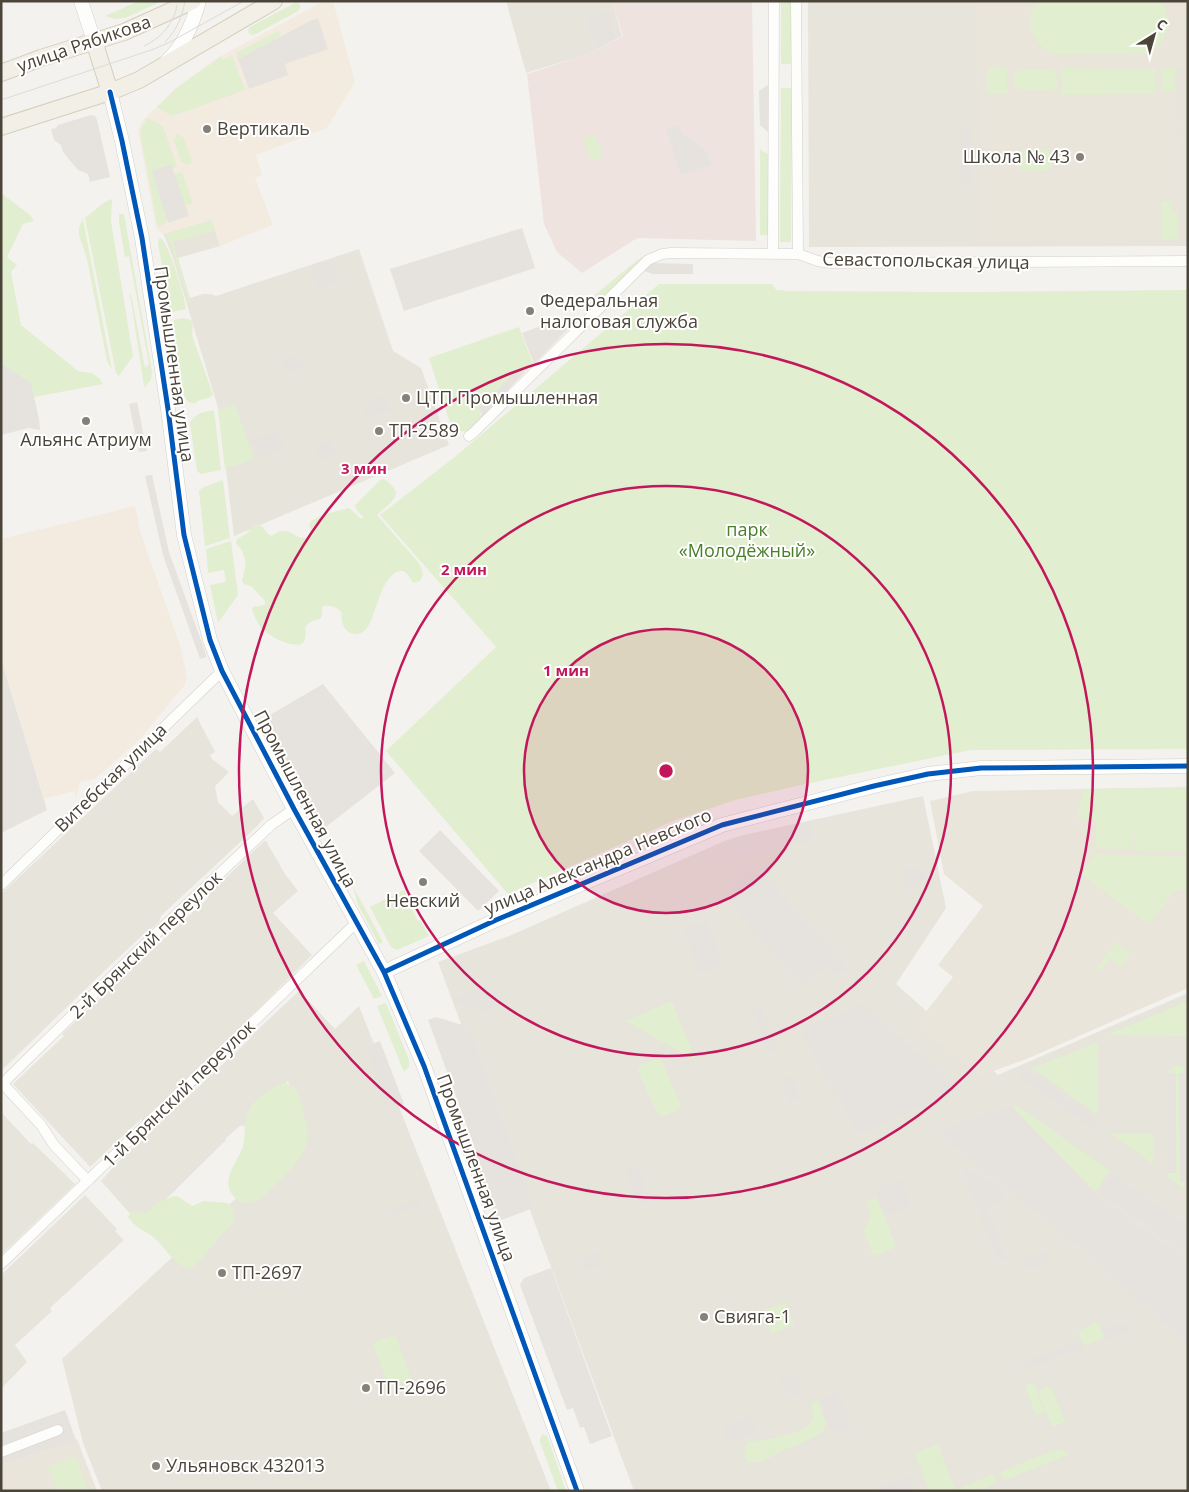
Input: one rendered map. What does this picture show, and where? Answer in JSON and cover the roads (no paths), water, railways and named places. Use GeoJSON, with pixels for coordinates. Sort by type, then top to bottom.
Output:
{"type":"FeatureCollection","features":[{"type":"Feature","properties":{"kind":"main road","name":"улица Рябикова"},"geometry":{"type":"LineString","coordinates":[[1,73],[141,25],[193,1]]}},
{"type":"Feature","properties":{"kind":"main road"},"geometry":{"type":"LineString","coordinates":[[1,127],[110,92],[139,80],[274,1]]}},
{"type":"Feature","properties":{"kind":"main road","name":"Промышленная улица"},"geometry":{"type":"LineString","coordinates":[[94,41],[110,92]]}},
{"type":"Feature","properties":{"kind":"street","name":"Промышленная улица"},"geometry":{"type":"LineString","coordinates":[[81,1],[94,41]]}},
{"type":"Feature","properties":{"kind":"street"},"geometry":{"type":"LineString","coordinates":[[155,72],[171,58],[189,32],[199,1]]}},
{"type":"Feature","properties":{"kind":"street"},"geometry":{"type":"LineString","coordinates":[[773,253],[774,1]]}},
{"type":"Feature","properties":{"kind":"street"},"geometry":{"type":"LineString","coordinates":[[796,1],[798,254]]}},
{"type":"Feature","properties":{"kind":"street","name":"Промышленная улица"},"geometry":{"type":"LineString","coordinates":[[110,92],[142,238],[168,409],[184,535],[210,640],[222,672],[294,810],[384,972],[428,1074],[577,1491]]}},
{"type":"Feature","properties":{"kind":"street","name":"Севастопольская улица"},"geometry":{"type":"LineString","coordinates":[[469,436],[654,257],[671,253],[773,253],[798,254],[830,263],[1188,261]]}},
{"type":"Feature","properties":{"kind":"street","name":"Витебская улица"},"geometry":{"type":"LineString","coordinates":[[1,885],[222,672]]}},
{"type":"Feature","properties":{"kind":"street","name":"улица Александра Невского"},"geometry":{"type":"LineString","coordinates":[[384,972],[496,920],[722,825],[874,786],[928,774],[981,768],[1188,766]]}},
{"type":"Feature","properties":{"kind":"street","name":"2-й Брянский переулок"},"geometry":{"type":"LineString","coordinates":[[2,1084],[264,831],[294,810]]}},
{"type":"Feature","properties":{"kind":"street","name":"1-й Брянский переулок"},"geometry":{"type":"LineString","coordinates":[[1,1264],[356,923]]}},
{"type":"Feature","properties":{"kind":"street"},"geometry":{"type":"LineString","coordinates":[[2,1084],[41,1125],[54,1145],[88,1181]]}},
{"type":"Feature","properties":{"kind":"street"},"geometry":{"type":"LineString","coordinates":[[1,1452],[58,1430]]}},
{"type":"Feature","properties":{"kind":"tram line"},"geometry":{"type":"LineString","coordinates":[[165,42],[173,33],[178,23],[185,1]]}},
{"type":"Feature","properties":{"kind":"tram line"},"geometry":{"type":"LineString","coordinates":[[1,100],[154,49],[244,1]]}},
{"type":"Feature","properties":{"kind":"tram line"},"geometry":{"type":"LineString","coordinates":[[144,46],[166,30],[173,18],[177,5]]}},
{"type":"Feature","properties":{"kind":"place","name":"Вертикаль"},"geometry":{"type":"Point","coordinates":[207,129]}},
{"type":"Feature","properties":{"kind":"place","name":"Школа № 43"},"geometry":{"type":"Point","coordinates":[1080,157]}},
{"type":"Feature","properties":{"kind":"place","name":"Федеральная налоговая служба"},"geometry":{"type":"Point","coordinates":[530,311]}},
{"type":"Feature","properties":{"kind":"place","name":"ЦТП Промышленная"},"geometry":{"type":"Point","coordinates":[406,398]}},
{"type":"Feature","properties":{"kind":"place","name":"Альянс Атриум"},"geometry":{"type":"Point","coordinates":[86,421]}},
{"type":"Feature","properties":{"kind":"place","name":"ТП-2589"},"geometry":{"type":"Point","coordinates":[379,431]}},
{"type":"Feature","properties":{"kind":"place","name":"Невский"},"geometry":{"type":"Point","coordinates":[423,882]}},
{"type":"Feature","properties":{"kind":"place","name":"ТП-2697"},"geometry":{"type":"Point","coordinates":[222,1273]}},
{"type":"Feature","properties":{"kind":"place","name":"Свияга-1"},"geometry":{"type":"Point","coordinates":[704,1317]}},
{"type":"Feature","properties":{"kind":"place","name":"ТП-2696"},"geometry":{"type":"Point","coordinates":[366,1388]}},
{"type":"Feature","properties":{"kind":"place","name":"Ульяновск 432013"},"geometry":{"type":"Point","coordinates":[156,1466]}},
{"type":"Feature","properties":{"kind":"park label","name":"парк «Молодёжный»"},"geometry":{"type":"Point","coordinates":[747,540]}}]}
